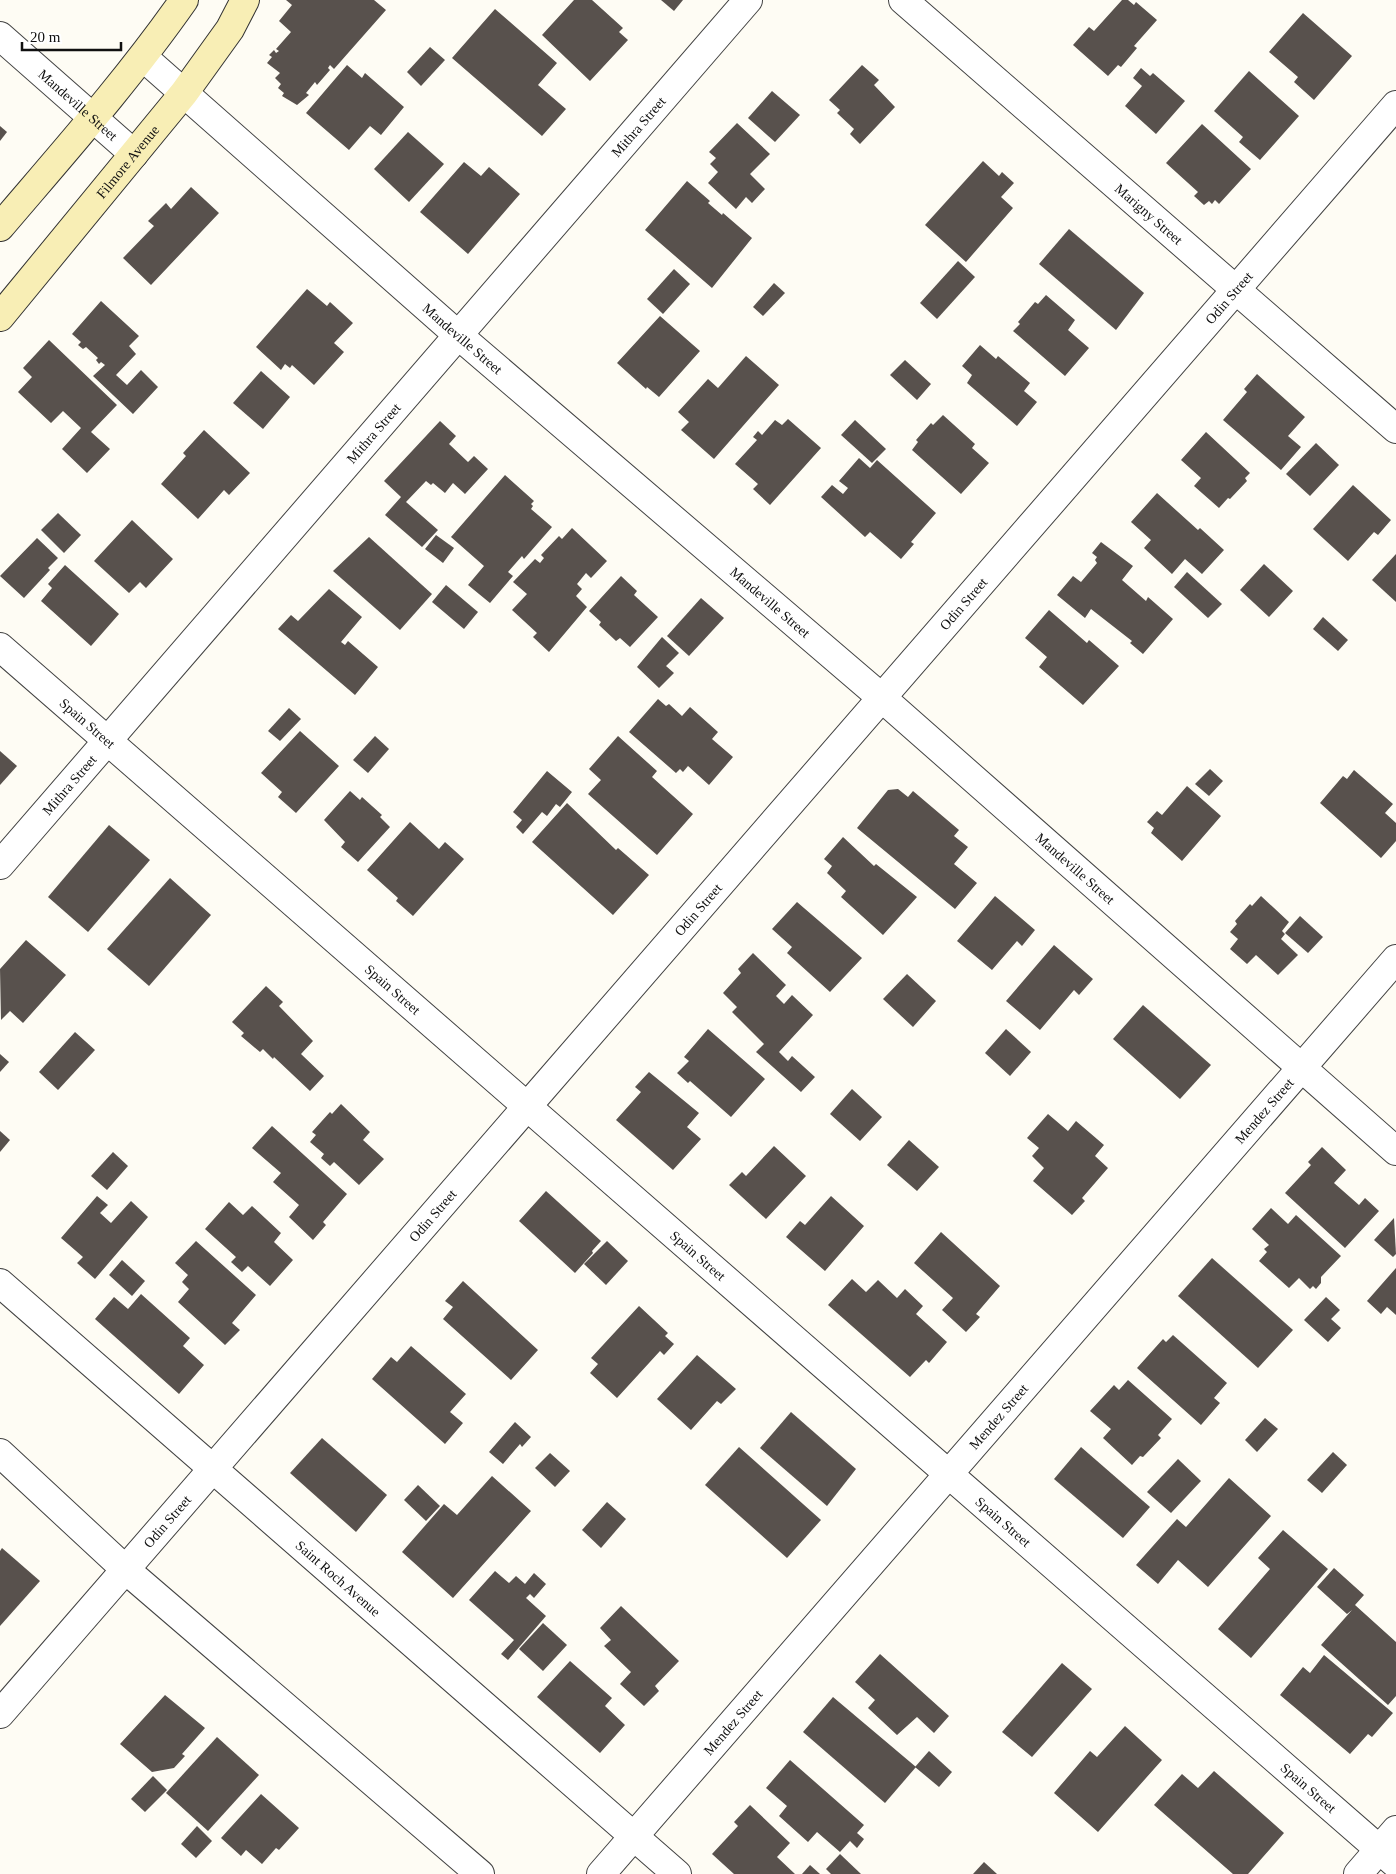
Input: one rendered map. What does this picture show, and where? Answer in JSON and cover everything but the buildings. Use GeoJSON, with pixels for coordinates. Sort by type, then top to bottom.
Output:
{"type":"FeatureCollection","features":[{"type":"Feature","properties":{"kind":"street"},"geometry":{"type":"LineString","coordinates":[[0,226],[143,57],[184,0]]}},
{"type":"Feature","properties":{"kind":"street","name":"Filmore Avenue"},"geometry":{"type":"LineString","coordinates":[[0,317],[184,93],[230,29],[245,0]]}},
{"type":"Feature","properties":{"kind":"street","name":"Mithra Street"},"geometry":{"type":"LineString","coordinates":[[0,865],[748,0]]}},
{"type":"Feature","properties":{"kind":"street","name":"Marigny Street"},"geometry":{"type":"LineString","coordinates":[[903,0],[1396,429]]}},
{"type":"Feature","properties":{"kind":"street","name":"Mandeville Street"},"geometry":{"type":"LineString","coordinates":[[0,36],[134,154]]}},
{"type":"Feature","properties":{"kind":"street","name":"Mandeville Street"},"geometry":{"type":"LineString","coordinates":[[143,57],[458,335],[882,698],[1396,1151]]}},
{"type":"Feature","properties":{"kind":"street","name":"Odin Street"},"geometry":{"type":"LineString","coordinates":[[0,1714],[1396,105]]}},
{"type":"Feature","properties":{"kind":"street","name":"Spain Street"},"geometry":{"type":"LineString","coordinates":[[0,647],[949,1473],[1390,1848]]}},
{"type":"Feature","properties":{"kind":"street","name":"Mendez Street"},"geometry":{"type":"LineString","coordinates":[[602,1874],[1396,958]]}},
{"type":"Feature","properties":{"kind":"street","name":"Saint Roch Avenue"},"geometry":{"type":"LineString","coordinates":[[0,1283],[677,1874]]}},
{"type":"Feature","properties":{"kind":"street"},"geometry":{"type":"LineString","coordinates":[[0,1453],[126,1570],[480,1874]]}},
{"type":"Feature","properties":{"kind":"street"},"geometry":{"type":"LineString","coordinates":[[1358,1874],[1390,1848]]}}]}
